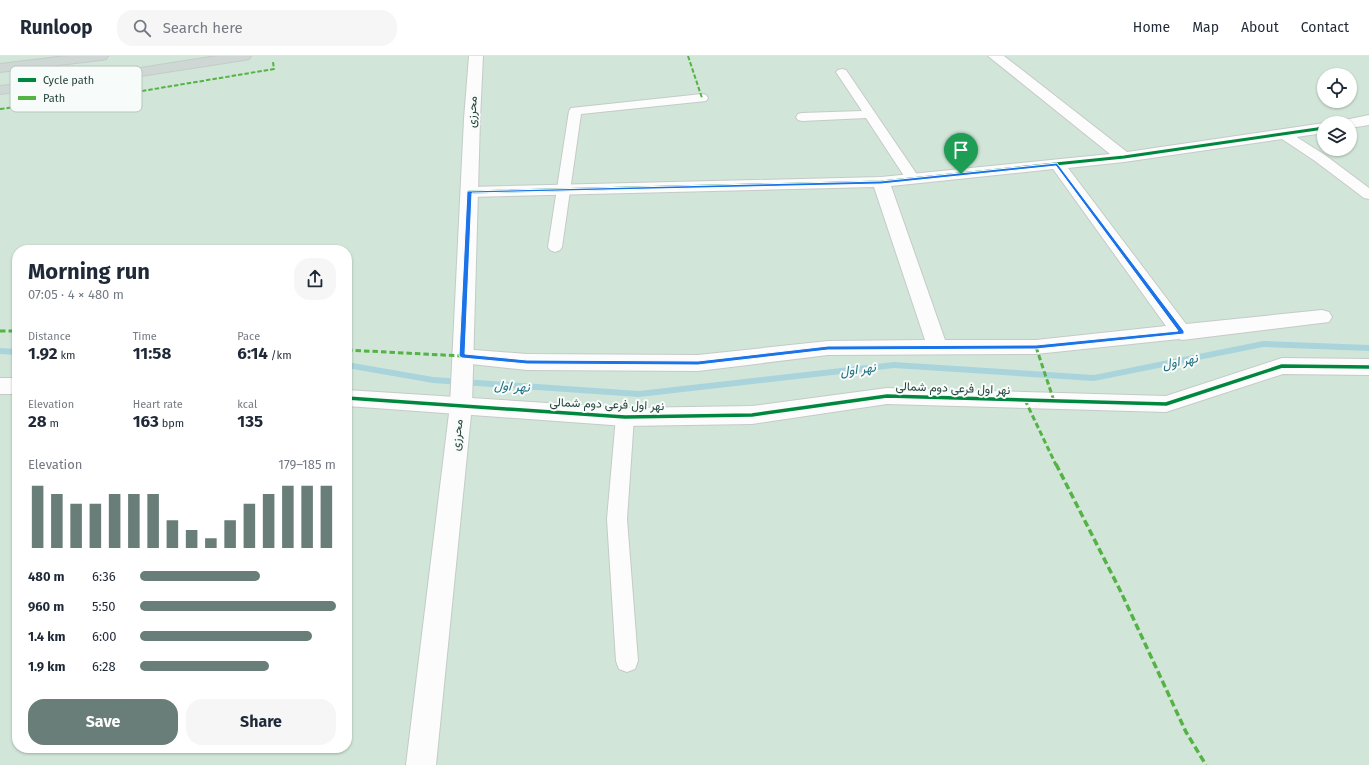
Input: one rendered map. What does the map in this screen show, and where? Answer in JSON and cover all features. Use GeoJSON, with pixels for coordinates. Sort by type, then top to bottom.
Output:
{"type":"FeatureCollection","features":[{"type":"Feature","properties":{"kind":"main road"},"geometry":{"type":"LineString","coordinates":[[17,66],[101,56]]}},
{"type":"Feature","properties":{"kind":"main road"},"geometry":{"type":"LineString","coordinates":[[142,72],[244,56]]}},
{"type":"Feature","properties":{"kind":"main road"},"geometry":{"type":"LineString","coordinates":[[0,68],[10,67]]}},
{"type":"Feature","properties":{"kind":"main road"},"geometry":{"type":"LineString","coordinates":[[0,90],[10,89]]}},
{"type":"Feature","properties":{"kind":"street","name":"محرزی"},"geometry":{"type":"LineString","coordinates":[[421,765],[461,400],[476,56]]}},
{"type":"Feature","properties":{"kind":"street"},"geometry":{"type":"LineString","coordinates":[[995,56],[1124,157]]}},
{"type":"Feature","properties":{"kind":"street"},"geometry":{"type":"LineString","coordinates":[[1357,122],[1369,120]]}},
{"type":"Feature","properties":{"kind":"street"},"geometry":{"type":"LineString","coordinates":[[469,192],[881,182],[1124,157],[1317,129]]}},
{"type":"Feature","properties":{"kind":"street"},"geometry":{"type":"LineString","coordinates":[[1057,164],[1182,333]]}},
{"type":"Feature","properties":{"kind":"street"},"geometry":{"type":"LineString","coordinates":[[881,182],[937,347]]}},
{"type":"Feature","properties":{"kind":"street"},"geometry":{"type":"LineString","coordinates":[[462,362],[698,363],[828,348],[1036,347],[1182,333],[1322,317]]}},
{"type":"Feature","properties":{"kind":"street","name":"نهر اول فرعی دوم شمالی"},"geometry":{"type":"LineString","coordinates":[[352,398],[461,400],[625,417],[752,415],[887,396],[1166,404],[1282,366],[1369,367]]}},
{"type":"Feature","properties":{"kind":"street"},"geometry":{"type":"LineString","coordinates":[[0,386],[12,386]]}},
{"type":"Feature","properties":{"kind":"lane"},"geometry":{"type":"LineString","coordinates":[[842,72],[913,179]]}},
{"type":"Feature","properties":{"kind":"lane"},"geometry":{"type":"LineString","coordinates":[[555,247],[575,111],[702,98]]}},
{"type":"Feature","properties":{"kind":"lane"},"geometry":{"type":"LineString","coordinates":[[802,117],[869,114]]}},
{"type":"Feature","properties":{"kind":"lane"},"geometry":{"type":"LineString","coordinates":[[1283,134],[1320,158],[1369,195]]}},
{"type":"Feature","properties":{"kind":"lane"},"geometry":{"type":"LineString","coordinates":[[625,417],[617,519],[627,661]]}},
{"type":"Feature","properties":{"kind":"green space"},"geometry":{"type":"Polygon","coordinates":[[[0,56],[1369,56],[1369,765],[0,765],[0,56]]]}},
{"type":"Feature","properties":{"kind":"waterway","name":"نهر اول"},"geometry":{"type":"LineString","coordinates":[[352,366],[433,380],[639,394],[894,365],[1094,378],[1263,344],[1369,348]]}},
{"type":"Feature","properties":{"kind":"waterway","name":"نهر اول"},"geometry":{"type":"LineString","coordinates":[[0,351],[12,352]]}},
{"type":"Feature","properties":{"kind":"marked path"},"geometry":{"type":"LineString","coordinates":[[688,56],[702,98]]}},
{"type":"Feature","properties":{"kind":"marked path"},"geometry":{"type":"LineString","coordinates":[[142,91],[274,69],[273,62]]}},
{"type":"Feature","properties":{"kind":"marked path"},"geometry":{"type":"LineString","coordinates":[[0,109],[10,108]]}},
{"type":"Feature","properties":{"kind":"marked path"},"geometry":{"type":"LineString","coordinates":[[0,331],[12,331]]}},
{"type":"Feature","properties":{"kind":"marked path"},"geometry":{"type":"LineString","coordinates":[[1036,347],[1054,401]]}},
{"type":"Feature","properties":{"kind":"marked path"},"geometry":{"type":"LineString","coordinates":[[352,350],[462,356]]}},
{"type":"Feature","properties":{"kind":"marked path"},"geometry":{"type":"LineString","coordinates":[[1025,400],[1074,502],[1121,592],[1186,732],[1206,765]]}},
{"type":"Feature","properties":{"kind":"cycle path"},"geometry":{"type":"LineString","coordinates":[[469,192],[881,182],[1124,157],[1317,129]]}},
{"type":"Feature","properties":{"kind":"cycle path"},"geometry":{"type":"LineString","coordinates":[[352,398],[625,417],[752,415],[887,396],[1166,404],[1282,366],[1369,367]]}},
{"type":"Feature","properties":{"kind":"route"},"geometry":{"type":"LineString","coordinates":[[1057,164],[1182,333],[1036,347],[828,348],[698,363],[527,362],[462,356],[469,192],[839,184],[881,182],[961,174],[1057,164]]}}]}
